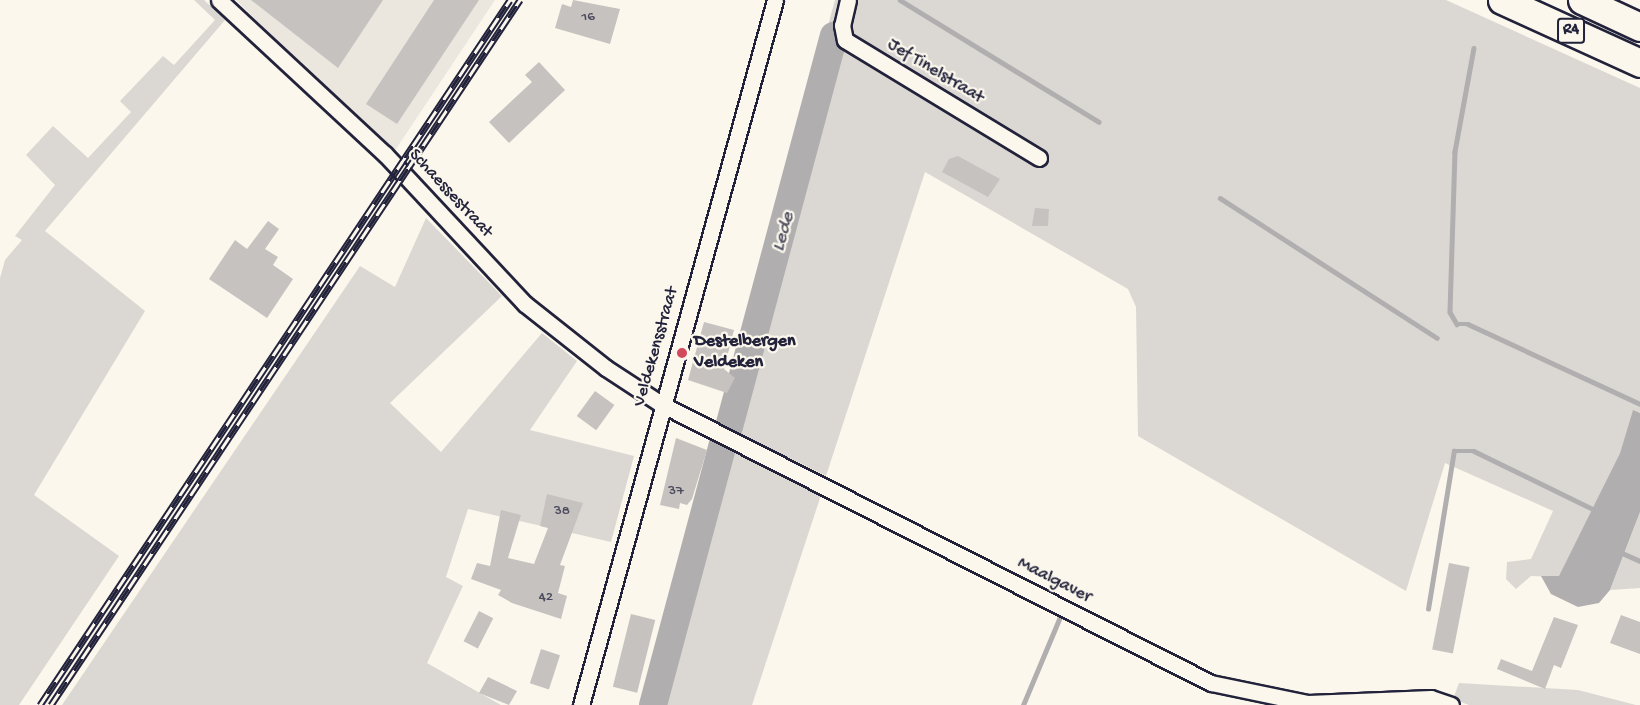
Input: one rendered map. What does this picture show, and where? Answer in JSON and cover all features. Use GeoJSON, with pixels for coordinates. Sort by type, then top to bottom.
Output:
{"type":"FeatureCollection","features":[{"type":"Feature","properties":{"kind":"highway","name":"R4"},"geometry":{"type":"LineString","coordinates":[[1502,0],[1640,63]]}},
{"type":"Feature","properties":{"kind":"highway","name":"R4"},"geometry":{"type":"LineString","coordinates":[[1582,0],[1640,27]]}},
{"type":"Feature","properties":{"kind":"street","name":"Schaessestraat"},"geometry":{"type":"LineString","coordinates":[[219,0],[398,167],[525,304],[606,368],[661,404]]}},
{"type":"Feature","properties":{"kind":"street","name":"Veldekensstraat"},"geometry":{"type":"LineString","coordinates":[[581,705],[661,404],[774,0]]}},
{"type":"Feature","properties":{"kind":"street","name":"Jef Tinelstraat"},"geometry":{"type":"LineString","coordinates":[[848,0],[842,25],[845,40],[1039,158]]}},
{"type":"Feature","properties":{"kind":"street","name":"Maalgaver"},"geometry":{"type":"LineString","coordinates":[[661,404],[1211,683],[1308,703],[1431,698],[1451,705]]}},
{"type":"Feature","properties":{"kind":"shaded area"},"geometry":{"type":"Polygon","coordinates":[[[194,0],[204,0],[225,20],[45,231],[145,311],[34,495],[119,556],[19,705],[0,705],[0,278],[5,260],[22,240],[15,236],[55,185],[26,155],[53,126],[88,158],[131,112],[120,101],[163,56],[174,65],[215,20],[194,0]]]}},
{"type":"Feature","properties":{"kind":"shaded area"},"geometry":{"type":"Polygon","coordinates":[[[236,0],[495,0],[392,155],[236,0]]]}},
{"type":"Feature","properties":{"kind":"shaded area"},"geometry":{"type":"Polygon","coordinates":[[[835,0],[1446,0],[1640,88],[1640,413],[1633,411],[1620,453],[1559,577],[1531,576],[1516,589],[1506,579],[1507,562],[1531,559],[1553,511],[1445,463],[1406,591],[1138,436],[1136,307],[1128,289],[925,172],[826,476],[718,423],[835,0]]]}},
{"type":"Feature","properties":{"kind":"shaded area"},"geometry":{"type":"Polygon","coordinates":[[[426,218],[502,296],[390,403],[441,452],[542,333],[577,361],[530,430],[634,456],[611,542],[468,509],[446,577],[463,586],[427,663],[501,705],[62,705],[360,266],[395,287],[426,218]]]}},
{"type":"Feature","properties":{"kind":"shaded area"},"geometry":{"type":"Polygon","coordinates":[[[1633,410],[1640,413],[1640,512],[1610,590],[1599,603],[1578,607],[1551,594],[1541,576],[1559,576],[1620,453],[1633,410]]]}},
{"type":"Feature","properties":{"kind":"shaded area"},"geometry":{"type":"Polygon","coordinates":[[[717,441],[823,489],[752,705],[647,705],[717,441]]]}},
{"type":"Feature","properties":{"kind":"shaded area"},"geometry":{"type":"Polygon","coordinates":[[[1640,512],[1640,588],[1610,590],[1634,528],[1640,512]]]}},
{"type":"Feature","properties":{"kind":"shaded area"},"geometry":{"type":"Polygon","coordinates":[[[1459,683],[1578,690],[1636,705],[1469,705],[1453,699],[1459,683]]]}},
{"type":"Feature","properties":{"kind":"building"},"geometry":{"type":"Polygon","coordinates":[[[251,0],[383,0],[338,68],[251,0]]]}},
{"type":"Feature","properties":{"kind":"building"},"geometry":{"type":"Polygon","coordinates":[[[434,0],[479,0],[397,124],[366,104],[434,0]]]}},
{"type":"Feature","properties":{"kind":"building"},"geometry":{"type":"Polygon","coordinates":[[[573,0],[620,9],[610,44],[555,28],[562,4],[571,7],[573,0]]]}},
{"type":"Feature","properties":{"kind":"building"},"geometry":{"type":"Polygon","coordinates":[[[539,62],[565,90],[509,143],[489,122],[532,82],[525,75],[539,62]]]}},
{"type":"Feature","properties":{"kind":"building"},"geometry":{"type":"Polygon","coordinates":[[[958,156],[1000,179],[988,197],[942,172],[949,159],[958,156]]]}},
{"type":"Feature","properties":{"kind":"building"},"geometry":{"type":"Polygon","coordinates":[[[1035,208],[1049,209],[1048,226],[1032,226],[1035,208]]]}},
{"type":"Feature","properties":{"kind":"building"},"geometry":{"type":"Polygon","coordinates":[[[268,221],[279,229],[265,249],[278,257],[273,265],[293,279],[267,318],[209,279],[235,240],[247,249],[268,221]]]}},
{"type":"Feature","properties":{"kind":"building"},"geometry":{"type":"Polygon","coordinates":[[[704,322],[734,330],[724,369],[735,378],[727,393],[688,380],[704,322]]]}},
{"type":"Feature","properties":{"kind":"building"},"geometry":{"type":"Polygon","coordinates":[[[595,391],[614,405],[596,430],[577,416],[595,391]]]}},
{"type":"Feature","properties":{"kind":"building"},"geometry":{"type":"Polygon","coordinates":[[[676,438],[707,450],[692,499],[687,505],[680,503],[679,509],[660,505],[676,438]]]}},
{"type":"Feature","properties":{"kind":"building"},"geometry":{"type":"Polygon","coordinates":[[[547,494],[583,503],[560,565],[565,566],[558,593],[567,596],[561,619],[512,603],[498,595],[501,590],[471,579],[477,563],[490,566],[501,510],[521,515],[508,558],[534,564],[548,528],[540,526],[547,494]]]}},
{"type":"Feature","properties":{"kind":"building"},"geometry":{"type":"Polygon","coordinates":[[[1449,563],[1470,567],[1453,653],[1432,649],[1449,563]]]}},
{"type":"Feature","properties":{"kind":"building"},"geometry":{"type":"Polygon","coordinates":[[[479,611],[493,618],[478,649],[464,641],[479,611]]]}},
{"type":"Feature","properties":{"kind":"building"},"geometry":{"type":"Polygon","coordinates":[[[631,614],[655,620],[637,693],[613,687],[631,614]]]}},
{"type":"Feature","properties":{"kind":"building"},"geometry":{"type":"Polygon","coordinates":[[[1621,615],[1640,622],[1640,654],[1610,643],[1621,615]]]}},
{"type":"Feature","properties":{"kind":"building"},"geometry":{"type":"Polygon","coordinates":[[[1554,617],[1578,625],[1561,668],[1554,665],[1545,689],[1497,669],[1501,659],[1532,671],[1554,617]]]}},
{"type":"Feature","properties":{"kind":"building"},"geometry":{"type":"Polygon","coordinates":[[[541,649],[560,655],[549,689],[530,683],[541,649]]]}},
{"type":"Feature","properties":{"kind":"building"},"geometry":{"type":"Polygon","coordinates":[[[488,677],[517,691],[509,705],[479,693],[488,677]]]}},
{"type":"Feature","properties":{"kind":"waterway"},"geometry":{"type":"LineString","coordinates":[[900,0],[1099,122]]}},
{"type":"Feature","properties":{"kind":"waterway","name":"Lede"},"geometry":{"type":"LineString","coordinates":[[729,427],[834,36]]}},
{"type":"Feature","properties":{"kind":"waterway"},"geometry":{"type":"LineString","coordinates":[[1474,48],[1455,152],[1450,312],[1457,324],[1468,324],[1640,404]]}},
{"type":"Feature","properties":{"kind":"waterway"},"geometry":{"type":"LineString","coordinates":[[1220,198],[1437,338]]}},
{"type":"Feature","properties":{"kind":"waterway","name":"Lede"},"geometry":{"type":"LineString","coordinates":[[653,705],[723,444]]}},
{"type":"Feature","properties":{"kind":"waterway"},"geometry":{"type":"LineString","coordinates":[[1428,609],[1454,451],[1474,451],[1595,510]]}},
{"type":"Feature","properties":{"kind":"waterway"},"geometry":{"type":"LineString","coordinates":[[1620,552],[1640,561]]}},
{"type":"Feature","properties":{"kind":"waterway"},"geometry":{"type":"LineString","coordinates":[[1023,705],[1060,617]]}},
{"type":"Feature","properties":{"kind":"railway"},"geometry":{"type":"LineString","coordinates":[[40,705],[510,0]]}},
{"type":"Feature","properties":{"kind":"railway"},"geometry":{"type":"LineString","coordinates":[[51,705],[520,0]]}},
{"type":"Feature","properties":{"kind":"place","name":"Destelbergen Veldeken"},"geometry":{"type":"Point","coordinates":[682,353]}}]}
